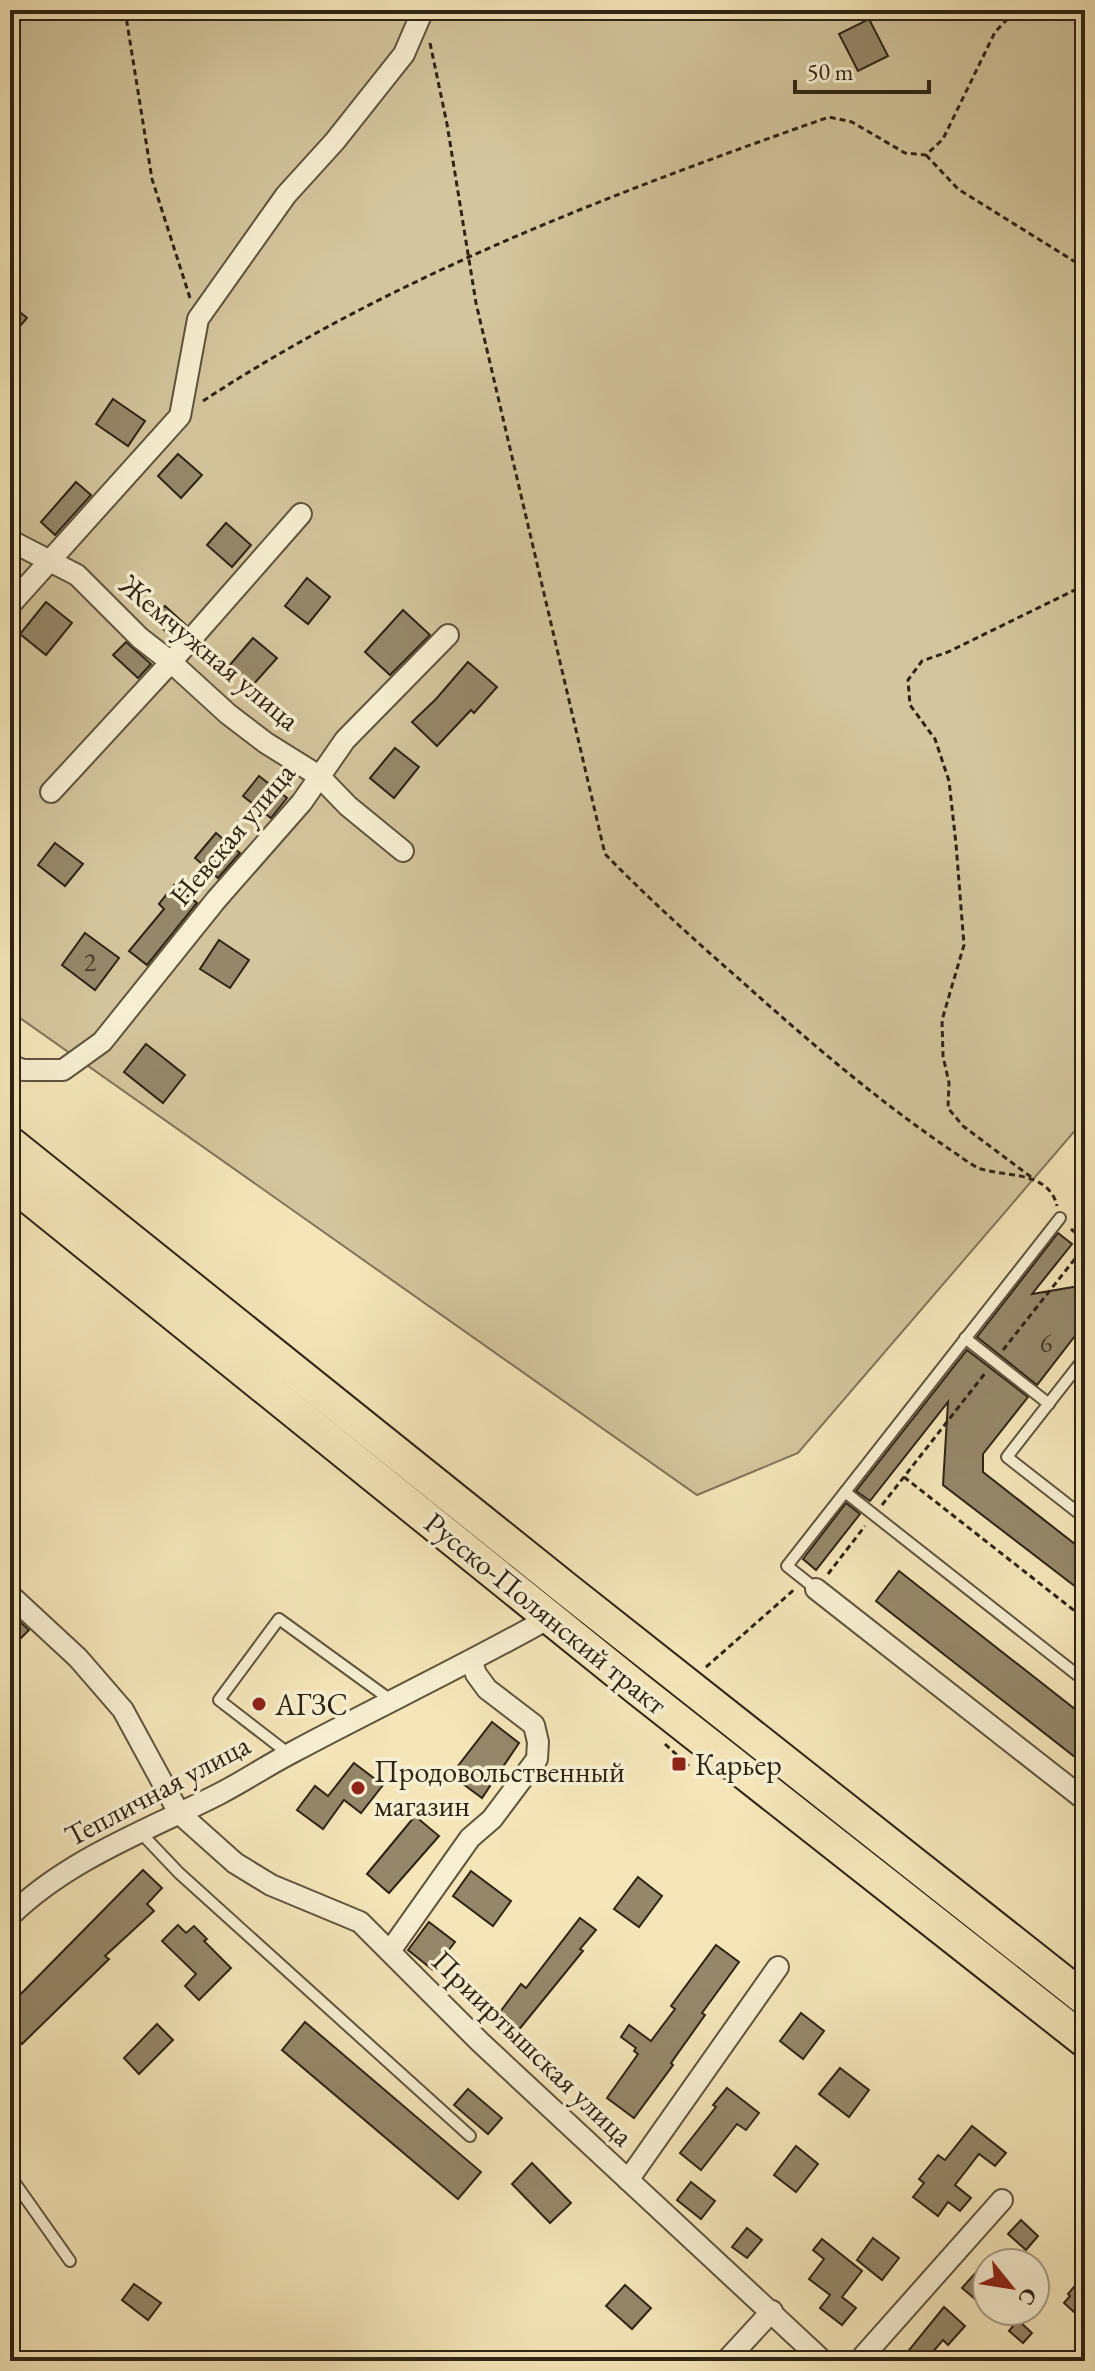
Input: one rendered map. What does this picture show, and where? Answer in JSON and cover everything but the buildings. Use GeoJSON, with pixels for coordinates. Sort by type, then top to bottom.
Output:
{"type":"FeatureCollection","features":[{"type":"Feature","properties":{"kind":"main road","name":"Русско-Полянский тракт"},"geometry":{"type":"LineString","coordinates":[[10,1143],[557,1583],[1085,1999]]}},
{"type":"Feature","properties":{"kind":"main road","name":"Русско-Полянский тракт"},"geometry":{"type":"LineString","coordinates":[[13,1190],[1085,2041]]}},
{"type":"Feature","properties":{"kind":"street"},"geometry":{"type":"LineString","coordinates":[[10,605],[180,416],[198,319],[286,195],[382,86],[404,54],[423,11]]}},
{"type":"Feature","properties":{"kind":"street"},"geometry":{"type":"LineString","coordinates":[[51,792],[301,514]]}},
{"type":"Feature","properties":{"kind":"street","name":"Жемчужная улица"},"geometry":{"type":"LineString","coordinates":[[10,538],[77,575],[140,638],[228,714],[266,743],[319,776],[348,806],[403,851]]}},
{"type":"Feature","properties":{"kind":"street","name":"Невская улица"},"geometry":{"type":"LineString","coordinates":[[10,1065],[23,1070],[63,1070],[102,1042],[206,912],[302,802],[345,740],[448,635]]}},
{"type":"Feature","properties":{"kind":"street"},"geometry":{"type":"LineString","coordinates":[[812,1586],[1085,1800]]}},
{"type":"Feature","properties":{"kind":"street","name":"Прииртышская улица"},"geometry":{"type":"LineString","coordinates":[[10,1595],[78,1658],[123,1710],[179,1813],[235,1863],[271,1885],[360,1922],[480,2042],[823,2361]]}},
{"type":"Feature","properties":{"kind":"street","name":"Тепличная улица"},"geometry":{"type":"LineString","coordinates":[[10,1916],[26,1899],[74,1867],[472,1662],[551,1617]]}},
{"type":"Feature","properties":{"kind":"street"},"geometry":{"type":"LineString","coordinates":[[390,1951],[470,1838],[492,1819],[537,1759],[538,1742],[534,1725],[487,1689],[472,1662]]}},
{"type":"Feature","properties":{"kind":"street"},"geometry":{"type":"LineString","coordinates":[[628,2180],[778,1967]]}},
{"type":"Feature","properties":{"kind":"street"},"geometry":{"type":"LineString","coordinates":[[859,2361],[1002,2200]]}},
{"type":"Feature","properties":{"kind":"street"},"geometry":{"type":"LineString","coordinates":[[726,2361],[772,2311]]}},
{"type":"Feature","properties":{"kind":"lane"},"geometry":{"type":"LineString","coordinates":[[812,1586],[787,1566],[1060,1218]]}},
{"type":"Feature","properties":{"kind":"lane"},"geometry":{"type":"LineString","coordinates":[[965,1338],[1049,1404]]}},
{"type":"Feature","properties":{"kind":"lane"},"geometry":{"type":"LineString","coordinates":[[1085,1357],[1007,1457],[1085,1518]]}},
{"type":"Feature","properties":{"kind":"lane"},"geometry":{"type":"LineString","coordinates":[[845,1492],[1085,1681]]}},
{"type":"Feature","properties":{"kind":"lane"},"geometry":{"type":"LineString","coordinates":[[289,1754],[219,1700],[279,1619],[392,1701]]}},
{"type":"Feature","properties":{"kind":"lane"},"geometry":{"type":"LineString","coordinates":[[140,1832],[179,1873],[470,2136]]}},
{"type":"Feature","properties":{"kind":"lane"},"geometry":{"type":"LineString","coordinates":[[10,2176],[70,2261]]}},
{"type":"Feature","properties":{"kind":"path"},"geometry":{"type":"LineString","coordinates":[[125,10],[152,179],[198,319]]}},
{"type":"Feature","properties":{"kind":"path"},"geometry":{"type":"LineString","coordinates":[[926,155],[943,139],[995,32],[1016,10]]}},
{"type":"Feature","properties":{"kind":"path"},"geometry":{"type":"LineString","coordinates":[[423,11],[447,124],[476,303],[605,854],[647,897],[809,1042],[931,1137],[979,1169],[1026,1176],[1041,1184]]}},
{"type":"Feature","properties":{"kind":"path"},"geometry":{"type":"LineString","coordinates":[[180,416],[343,317],[468,257],[691,165],[829,117],[852,122],[905,153],[926,155],[958,189],[1085,268]]}},
{"type":"Feature","properties":{"kind":"path"},"geometry":{"type":"LineString","coordinates":[[699,1674],[797,1588],[812,1586],[874,1515],[1085,1244],[1060,1218],[1055,1199],[1041,1184],[963,1126],[948,1108],[949,1083],[943,1056],[942,1020],[964,945],[956,844],[949,781],[935,739],[910,705],[908,680],[922,661],[948,652],[1085,585]]}},
{"type":"Feature","properties":{"kind":"path"},"geometry":{"type":"LineString","coordinates":[[904,1477],[1085,1619]]}},
{"type":"Feature","properties":{"kind":"shaded area"},"geometry":{"type":"Polygon","coordinates":[[[10,10],[1085,10],[1085,1119],[798,1453],[697,1495],[10,1011],[10,10]]]}},
{"type":"Feature","properties":{"kind":"place","name":"АГЗС"},"geometry":{"type":"Point","coordinates":[259,1704]}},
{"type":"Feature","properties":{"kind":"place","name":"Карьер"},"geometry":{"type":"Point","coordinates":[679,1764]}},
{"type":"Feature","properties":{"kind":"place","name":"Продовольственный магазин"},"geometry":{"type":"Point","coordinates":[358,1788]}}]}
